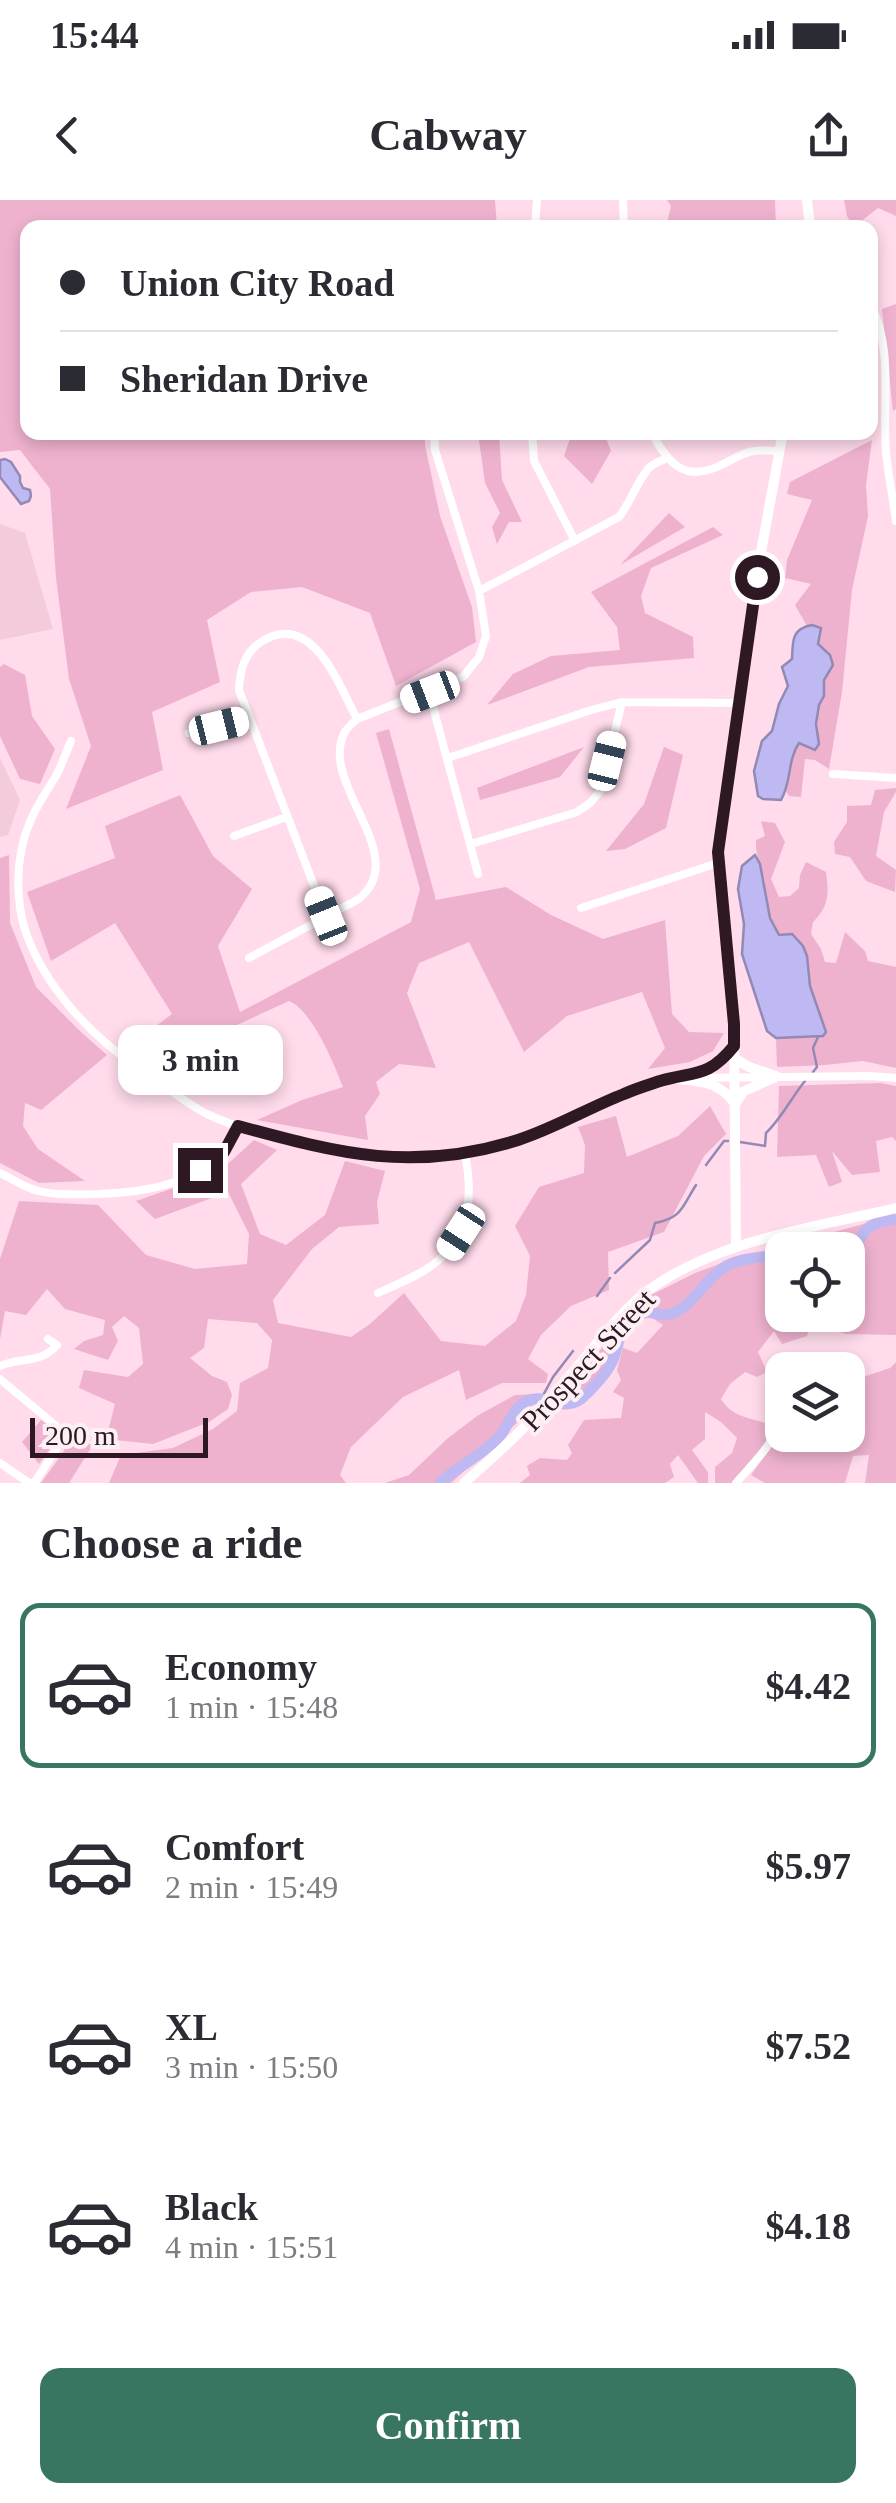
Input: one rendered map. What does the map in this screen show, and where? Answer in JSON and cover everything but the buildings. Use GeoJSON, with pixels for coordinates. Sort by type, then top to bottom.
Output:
{"type":"FeatureCollection","features":[{"type":"Feature","properties":{"kind":"main road"},"geometry":{"type":"LineString","coordinates":[[736,1246],[734,1052],[718,863],[738,703],[781,440]]}},
{"type":"Feature","properties":{"kind":"main road"},"geometry":{"type":"LineString","coordinates":[[734,1052],[750,1068],[776,1077]]}},
{"type":"Feature","properties":{"kind":"main road"},"geometry":{"type":"LineString","coordinates":[[679,1079],[710,1069],[734,1052]]}},
{"type":"Feature","properties":{"kind":"main road"},"geometry":{"type":"LineString","coordinates":[[734,1104],[744,1091],[776,1077]]}},
{"type":"Feature","properties":{"kind":"main road"},"geometry":{"type":"LineString","coordinates":[[679,1079],[716,1086],[734,1104]]}},
{"type":"Feature","properties":{"kind":"main road","name":"Prospect Street"},"geometry":{"type":"LineString","coordinates":[[464,1483],[550,1400],[622,1315],[648,1291],[736,1246],[896,1208]]}},
{"type":"Feature","properties":{"kind":"street"},"geometry":{"type":"LineString","coordinates":[[878,319],[884,348],[886,449],[896,521]]}},
{"type":"Feature","properties":{"kind":"street"},"geometry":{"type":"LineString","coordinates":[[248,958],[368,892],[374,880],[373,851],[340,763],[346,730],[357,719],[463,678],[479,657],[486,636],[479,591],[434,440]]}},
{"type":"Feature","properties":{"kind":"street"},"geometry":{"type":"LineString","coordinates":[[533,440],[534,461],[575,542]]}},
{"type":"Feature","properties":{"kind":"street"},"geometry":{"type":"LineString","coordinates":[[656,440],[666,458],[697,472],[753,451],[779,451]]}},
{"type":"Feature","properties":{"kind":"street"},"geometry":{"type":"LineString","coordinates":[[479,591],[619,517],[649,467],[666,458]]}},
{"type":"Feature","properties":{"kind":"street"},"geometry":{"type":"LineString","coordinates":[[326,916],[239,690],[246,655],[273,636],[307,640],[329,666],[357,719]]}},
{"type":"Feature","properties":{"kind":"street"},"geometry":{"type":"LineString","coordinates":[[430,692],[478,874]]}},
{"type":"Feature","properties":{"kind":"street"},"geometry":{"type":"LineString","coordinates":[[448,758],[622,702],[738,703]]}},
{"type":"Feature","properties":{"kind":"street"},"geometry":{"type":"LineString","coordinates":[[472,844],[578,812],[590,803],[600,791],[622,702]]}},
{"type":"Feature","properties":{"kind":"street"},"geometry":{"type":"LineString","coordinates":[[189,733],[249,718]]}},
{"type":"Feature","properties":{"kind":"street"},"geometry":{"type":"LineString","coordinates":[[70,741],[30,822],[19,862],[19,900],[34,950],[72,1009],[106,1044],[200,1110],[238,1126],[375,1157],[423,1159],[465,1154],[517,1140],[664,1080],[896,1078]]}},
{"type":"Feature","properties":{"kind":"street"},"geometry":{"type":"LineString","coordinates":[[833,774],[896,778]]}},
{"type":"Feature","properties":{"kind":"street"},"geometry":{"type":"LineString","coordinates":[[234,836],[286,817]]}},
{"type":"Feature","properties":{"kind":"street"},"geometry":{"type":"LineString","coordinates":[[581,908],[718,863]]}},
{"type":"Feature","properties":{"kind":"street"},"geometry":{"type":"LineString","coordinates":[[0,1173],[36,1190],[80,1194],[144,1191],[176,1182],[209,1164],[224,1152],[238,1126]]}},
{"type":"Feature","properties":{"kind":"street"},"geometry":{"type":"LineString","coordinates":[[378,1293],[433,1266],[461,1232],[469,1208],[470,1180],[465,1154]]}},
{"type":"Feature","properties":{"kind":"street"},"geometry":{"type":"LineString","coordinates":[[0,1366],[39,1359],[50,1353],[57,1345],[48,1339]]}},
{"type":"Feature","properties":{"kind":"street"},"geometry":{"type":"LineString","coordinates":[[0,1379],[61,1434],[60,1443],[35,1482],[30,1483],[0,1463]]}},
{"type":"Feature","properties":{"kind":"street"},"geometry":{"type":"LineString","coordinates":[[736,1483],[765,1448]]}},
{"type":"Feature","properties":{"kind":"shaded area"},"geometry":{"type":"Polygon","coordinates":[[[0,200],[495,200],[496,220],[20,220],[20,440],[425,440],[440,516],[472,607],[476,642],[396,686],[370,613],[302,587],[251,592],[207,620],[220,682],[152,712],[163,770],[66,809],[91,746],[69,679],[50,489],[20,450],[0,452],[0,200]]]}},
{"type":"Feature","properties":{"kind":"shaded area"},"geometry":{"type":"Polygon","coordinates":[[[667,200],[775,200],[776,220],[668,220],[671,206],[667,200]]]}},
{"type":"Feature","properties":{"kind":"shaded area"},"geometry":{"type":"Polygon","coordinates":[[[844,200],[896,200],[896,216],[878,208],[863,220],[850,220],[844,200]]]}},
{"type":"Feature","properties":{"kind":"shaded area"},"geometry":{"type":"Polygon","coordinates":[[[896,304],[896,409],[893,411],[882,309],[896,304]]]}},
{"type":"Feature","properties":{"kind":"shaded area"},"geometry":{"type":"Polygon","coordinates":[[[479,440],[499,440],[502,480],[522,522],[509,522],[497,544],[492,527],[500,513],[485,483],[479,440]]]}},
{"type":"Feature","properties":{"kind":"shaded area"},"geometry":{"type":"Polygon","coordinates":[[[570,440],[607,440],[611,451],[592,484],[564,456],[570,440]]]}},
{"type":"Feature","properties":{"kind":"shaded area"},"geometry":{"type":"Polygon","coordinates":[[[872,440],[866,485],[868,516],[852,590],[842,692],[829,769],[805,759],[801,797],[789,796],[786,791],[793,752],[800,743],[812,750],[819,741],[818,702],[830,655],[817,644],[821,631],[807,626],[795,605],[811,584],[785,578],[787,560],[812,500],[787,494],[790,482],[872,440]]]}},
{"type":"Feature","properties":{"kind":"shaded area"},"geometry":{"type":"Polygon","coordinates":[[[5,459],[20,476],[23,488],[30,490],[29,501],[21,504],[0,477],[0,460],[5,459]]]}},
{"type":"Feature","properties":{"kind":"shaded area"},"geometry":{"type":"Polygon","coordinates":[[[669,513],[685,527],[620,565],[669,513]]]}},
{"type":"Feature","properties":{"kind":"shaded area"},"geometry":{"type":"Polygon","coordinates":[[[0,524],[25,533],[53,629],[0,640],[0,524]]]}},
{"type":"Feature","properties":{"kind":"shaded area"},"geometry":{"type":"Polygon","coordinates":[[[713,527],[723,535],[651,568],[641,596],[645,613],[693,637],[694,658],[589,667],[487,705],[513,674],[551,656],[620,650],[617,627],[591,592],[713,527]]]}},
{"type":"Feature","properties":{"kind":"shaded area"},"geometry":{"type":"Polygon","coordinates":[[[812,625],[821,628],[818,644],[830,655],[833,665],[824,680],[824,696],[819,705],[819,744],[815,750],[799,743],[781,800],[763,799],[758,796],[754,771],[762,741],[772,731],[788,686],[782,667],[792,659],[797,633],[812,625]]]}},
{"type":"Feature","properties":{"kind":"shaded area"},"geometry":{"type":"Polygon","coordinates":[[[4,664],[25,675],[32,716],[55,749],[40,784],[20,779],[0,736],[0,667],[4,664]]]}},
{"type":"Feature","properties":{"kind":"shaded area"},"geometry":{"type":"Polygon","coordinates":[[[389,729],[436,900],[506,887],[551,915],[603,939],[665,920],[672,1014],[689,1032],[724,1033],[713,1051],[690,1062],[648,1069],[665,1048],[642,992],[567,1016],[524,1052],[469,942],[419,963],[407,993],[436,1068],[399,1064],[376,1082],[380,1094],[365,1116],[368,1140],[257,1120],[343,1087],[314,1026],[298,1006],[289,1001],[178,1052],[150,1051],[136,1041],[172,1014],[115,923],[51,961],[27,892],[115,858],[105,826],[180,795],[213,856],[252,889],[218,946],[240,1012],[411,922],[420,889],[376,733],[389,729]]]}},
{"type":"Feature","properties":{"kind":"shaded area"},"geometry":{"type":"Polygon","coordinates":[[[584,747],[560,777],[480,800],[477,788],[584,747]]]}},
{"type":"Feature","properties":{"kind":"shaded area"},"geometry":{"type":"Polygon","coordinates":[[[664,747],[683,755],[666,828],[625,849],[606,851],[644,804],[664,747]]]}},
{"type":"Feature","properties":{"kind":"shaded area"},"geometry":{"type":"Polygon","coordinates":[[[0,758],[20,800],[8,835],[0,837],[0,758]]]}},
{"type":"Feature","properties":{"kind":"shaded area"},"geometry":{"type":"Polygon","coordinates":[[[896,788],[884,812],[876,856],[896,870],[895,892],[866,881],[850,857],[835,854],[834,842],[847,822],[847,806],[871,805],[875,790],[896,788]]]}},
{"type":"Feature","properties":{"kind":"shaded area"},"geometry":{"type":"Polygon","coordinates":[[[761,821],[775,823],[785,842],[771,879],[779,897],[790,896],[799,888],[806,862],[826,872],[827,899],[813,922],[811,934],[825,962],[836,963],[845,932],[865,951],[868,961],[896,967],[896,1068],[863,1061],[777,1067],[776,1038],[823,1036],[803,946],[792,934],[779,935],[770,915],[756,850],[756,840],[765,836],[761,821]]]}},
{"type":"Feature","properties":{"kind":"shaded area"},"geometry":{"type":"Polygon","coordinates":[[[9,855],[10,923],[36,987],[107,1055],[41,1110],[25,1103],[23,1126],[38,1149],[85,1181],[39,1183],[0,1163],[0,858],[9,855]]]}},
{"type":"Feature","properties":{"kind":"shaded area"},"geometry":{"type":"Polygon","coordinates":[[[755,855],[770,918],[779,935],[792,934],[807,956],[810,986],[826,1032],[823,1036],[776,1038],[767,1031],[742,954],[744,924],[738,889],[742,866],[755,855]]]}},
{"type":"Feature","properties":{"kind":"shaded area"},"geometry":{"type":"Polygon","coordinates":[[[779,1086],[896,1086],[896,1141],[892,1137],[876,1141],[880,1172],[852,1175],[832,1151],[842,1182],[829,1187],[816,1155],[777,1157],[779,1086]]]}},
{"type":"Feature","properties":{"kind":"shaded area"},"geometry":{"type":"Polygon","coordinates":[[[710,1106],[726,1134],[704,1156],[664,1232],[608,1252],[609,1290],[571,1306],[541,1335],[528,1359],[548,1374],[546,1383],[502,1383],[466,1400],[459,1370],[403,1397],[351,1447],[340,1475],[346,1483],[109,1483],[121,1455],[173,1448],[213,1429],[237,1411],[240,1383],[268,1368],[272,1340],[257,1323],[208,1319],[204,1348],[190,1358],[212,1376],[227,1382],[232,1395],[228,1409],[209,1422],[153,1444],[106,1439],[115,1404],[79,1388],[84,1370],[128,1377],[143,1364],[139,1328],[124,1316],[112,1327],[118,1341],[108,1360],[74,1349],[103,1335],[105,1320],[65,1309],[47,1289],[26,1315],[5,1311],[0,1339],[0,1259],[19,1201],[98,1205],[146,1255],[195,1269],[247,1264],[249,1234],[228,1192],[155,1219],[136,1201],[219,1172],[254,1140],[277,1150],[241,1184],[260,1234],[286,1245],[325,1215],[345,1161],[385,1171],[377,1202],[379,1224],[339,1227],[312,1249],[273,1300],[278,1323],[351,1337],[404,1293],[441,1341],[485,1346],[516,1321],[526,1295],[530,1256],[515,1226],[539,1187],[584,1173],[585,1145],[578,1127],[616,1116],[627,1157],[678,1136],[710,1106]]]}},
{"type":"Feature","properties":{"kind":"shaded area"},"geometry":{"type":"Polygon","coordinates":[[[896,1215],[896,1335],[840,1332],[865,1332],[865,1232],[834,1232],[896,1215]]]}},
{"type":"Feature","properties":{"kind":"shaded area"},"geometry":{"type":"Polygon","coordinates":[[[765,1251],[765,1332],[773,1332],[758,1352],[765,1373],[757,1377],[745,1372],[730,1384],[721,1399],[738,1414],[765,1423],[761,1450],[733,1483],[715,1483],[715,1467],[732,1453],[737,1438],[705,1412],[705,1439],[692,1450],[708,1472],[708,1483],[698,1483],[678,1455],[670,1464],[674,1477],[665,1483],[520,1483],[530,1475],[527,1466],[540,1458],[567,1460],[572,1453],[568,1445],[584,1420],[621,1418],[624,1398],[613,1392],[621,1380],[617,1370],[623,1348],[637,1353],[663,1325],[652,1318],[638,1319],[623,1336],[602,1382],[575,1406],[552,1405],[625,1318],[651,1295],[695,1273],[765,1251]]]}},
{"type":"Feature","properties":{"kind":"shaded area"},"geometry":{"type":"Polygon","coordinates":[[[775,1332],[808,1332],[807,1336],[782,1344],[775,1332]]]}},
{"type":"Feature","properties":{"kind":"shaded area"},"geometry":{"type":"Polygon","coordinates":[[[896,1362],[896,1483],[865,1483],[869,1455],[853,1456],[845,1483],[765,1483],[751,1475],[767,1452],[865,1452],[865,1376],[896,1362]]]}},
{"type":"Feature","properties":{"kind":"shaded area"},"geometry":{"type":"Polygon","coordinates":[[[538,1394],[529,1412],[451,1483],[385,1483],[409,1475],[477,1416],[515,1395],[538,1394]]]}},
{"type":"Feature","properties":{"kind":"shaded area"},"geometry":{"type":"Polygon","coordinates":[[[41,1420],[55,1431],[50,1449],[39,1464],[22,1442],[41,1420]]]}},
{"type":"Feature","properties":{"kind":"shaded area"},"geometry":{"type":"Polygon","coordinates":[[[68,1437],[93,1445],[69,1483],[41,1483],[64,1451],[68,1437]]]}},
{"type":"Feature","properties":{"kind":"waterway"},"geometry":{"type":"LineString","coordinates":[[813,1072],[817,1067],[813,1048],[818,1037]]}},
{"type":"Feature","properties":{"kind":"waterway"},"geometry":{"type":"LineString","coordinates":[[740,1142],[765,1146],[766,1133],[805,1081]]}},
{"type":"Feature","properties":{"kind":"waterway"},"geometry":{"type":"LineString","coordinates":[[706,1165],[728,1141]]}},
{"type":"Feature","properties":{"kind":"waterway"},"geometry":{"type":"LineString","coordinates":[[615,1273],[650,1240],[655,1223],[680,1210],[696,1185]]}},
{"type":"Feature","properties":{"kind":"waterway"},"geometry":{"type":"LineString","coordinates":[[865,1232],[896,1219]]}},
{"type":"Feature","properties":{"kind":"waterway"},"geometry":{"type":"LineString","coordinates":[[440,1483],[491,1444],[527,1401],[567,1404],[581,1399],[608,1369],[624,1326],[633,1316],[678,1311],[729,1264],[765,1257]]}},
{"type":"Feature","properties":{"kind":"waterway"},"geometry":{"type":"LineString","coordinates":[[597,1296],[610,1278]]}},
{"type":"Feature","properties":{"kind":"waterway"},"geometry":{"type":"LineString","coordinates":[[541,1399],[573,1351]]}},
{"type":"Feature","properties":{"kind":"route"},"geometry":{"type":"LineString","coordinates":[[200,1170],[224,1152],[238,1126],[314,1146],[390,1159],[465,1154],[517,1140],[620,1095],[702,1072],[724,1058],[734,1046],[734,1024],[718,852],[757,577]]}}]}
